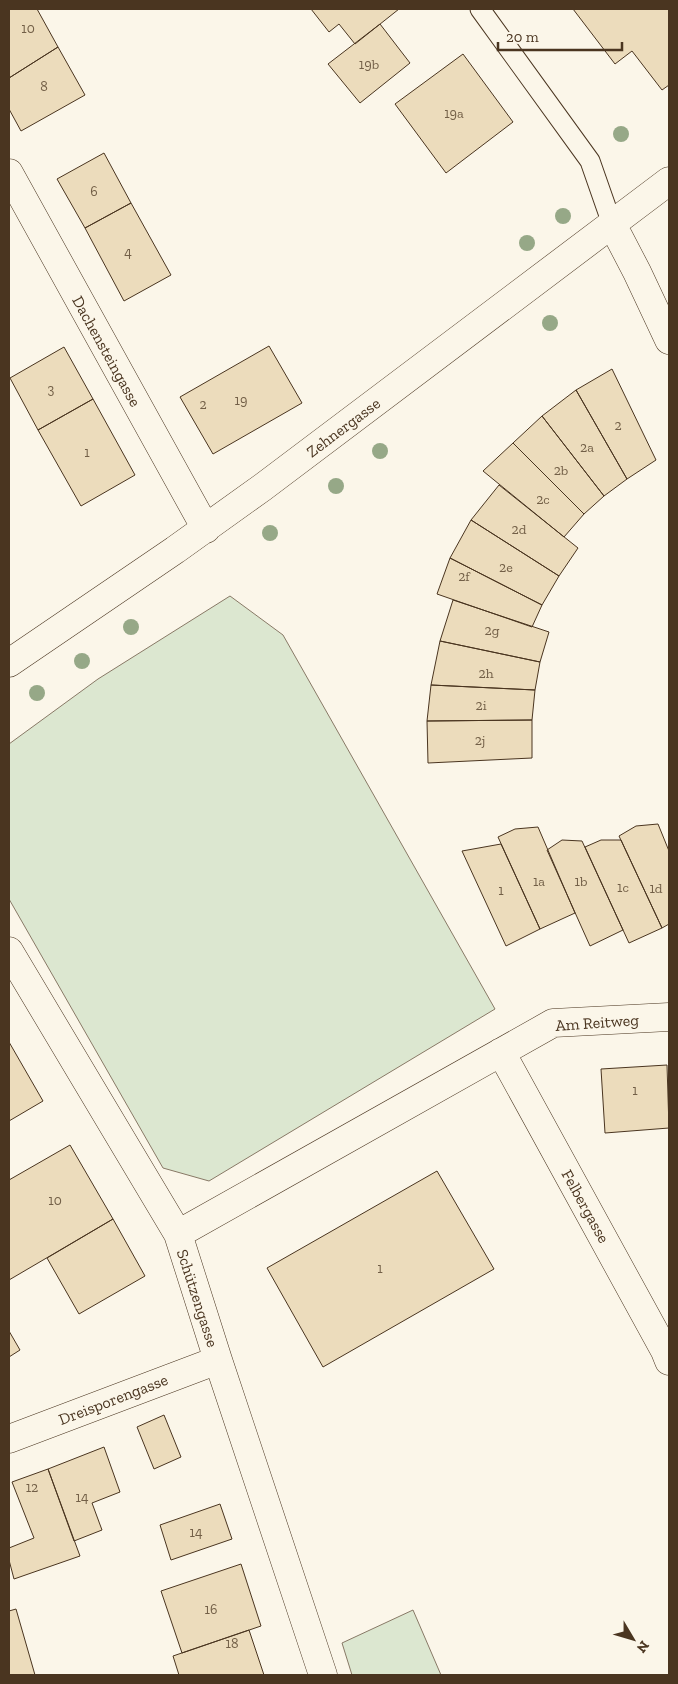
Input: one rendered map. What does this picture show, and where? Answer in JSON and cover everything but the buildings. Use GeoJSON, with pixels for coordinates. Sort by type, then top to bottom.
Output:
{"type":"FeatureCollection","features":[{"type":"Feature","properties":{"kind":"street","name":"Dachensteingasse"},"geometry":{"type":"LineString","coordinates":[[9,174],[206,528]]}},
{"type":"Feature","properties":{"kind":"street","name":"Zehnergasse"},"geometry":{"type":"LineString","coordinates":[[9,663],[206,528],[669,181]]}},
{"type":"Feature","properties":{"kind":"street"},"geometry":{"type":"LineString","coordinates":[[612,224],[669,340]]}},
{"type":"Feature","properties":{"kind":"street","name":"Schützengasse"},"geometry":{"type":"LineString","coordinates":[[9,951],[178,1234],[323,1675]]}},
{"type":"Feature","properties":{"kind":"street","name":"Am Reitweg"},"geometry":{"type":"LineString","coordinates":[[178,1234],[553,1023],[669,1017]]}},
{"type":"Feature","properties":{"kind":"street","name":"Felbergasse"},"geometry":{"type":"LineString","coordinates":[[501,1052],[669,1361]]}},
{"type":"Feature","properties":{"kind":"street","name":"Dreisporengasse"},"geometry":{"type":"LineString","coordinates":[[9,1439],[218,1360]]}},
{"type":"Feature","properties":{"kind":"lane"},"geometry":{"type":"LineString","coordinates":[[480,9],[590,161],[612,224]]}},
{"type":"Feature","properties":{"kind":"green space"},"geometry":{"type":"Polygon","coordinates":[[[230,596],[283,635],[495,1009],[209,1181],[163,1168],[9,899],[9,744],[98,679],[230,596]]]}},
{"type":"Feature","properties":{"kind":"green space"},"geometry":{"type":"Polygon","coordinates":[[[413,1610],[441,1675],[352,1675],[342,1643],[413,1610]]]}}]}
